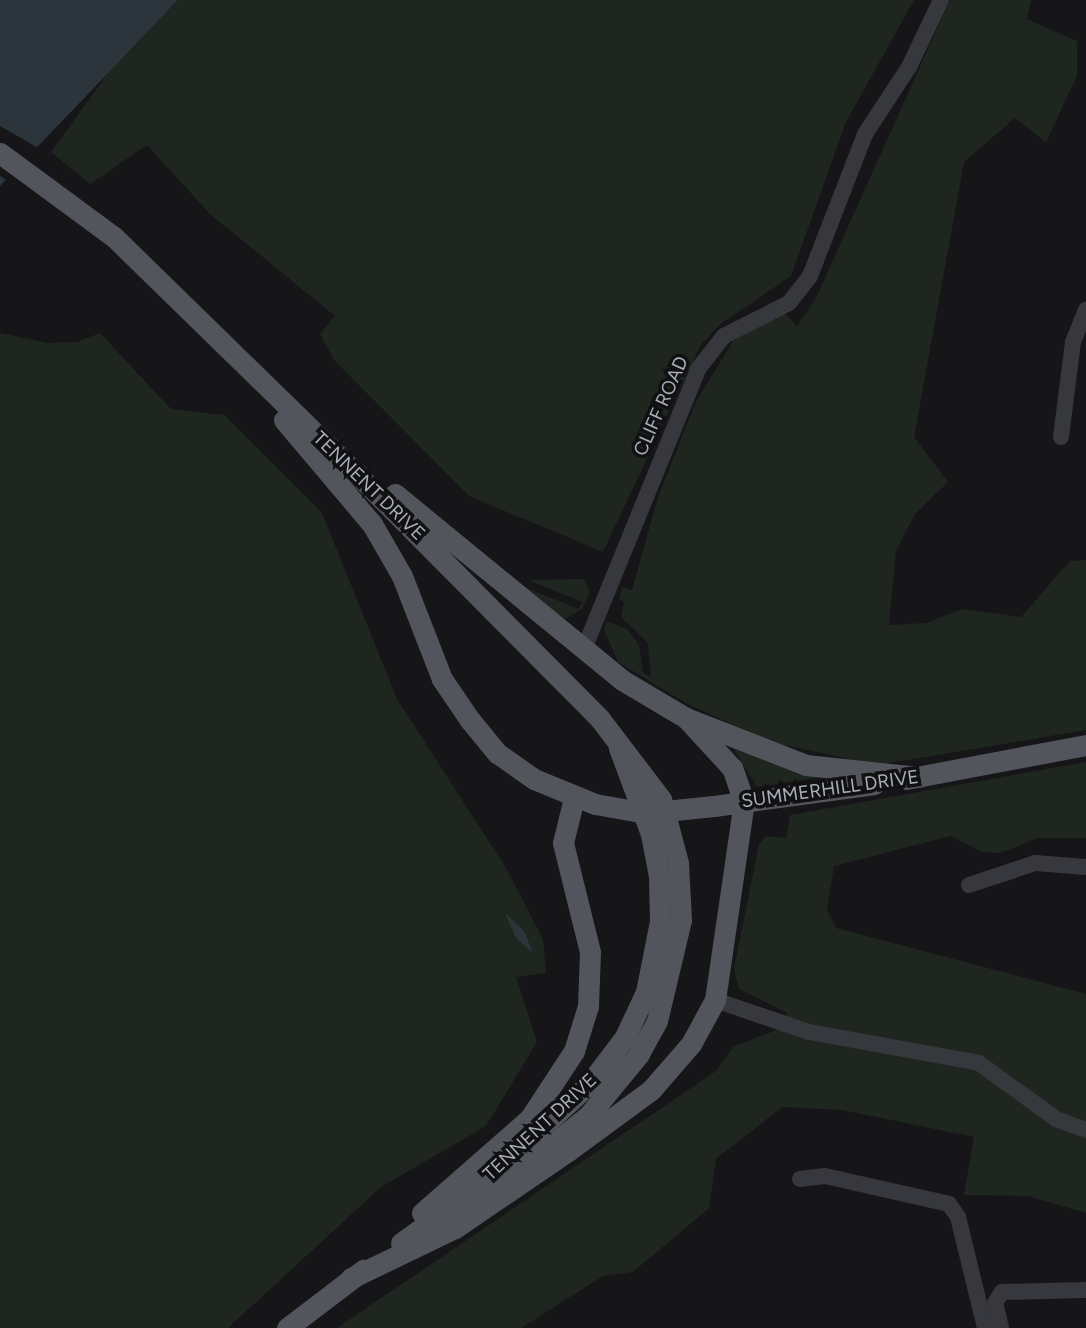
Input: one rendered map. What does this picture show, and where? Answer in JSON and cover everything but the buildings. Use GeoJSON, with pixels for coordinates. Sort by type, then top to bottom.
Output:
{"type":"FeatureCollection","features":[{"type":"Feature","properties":{"kind":"main road","name":"TENNENT DRIVE"},"geometry":{"type":"LineString","coordinates":[[0,153],[114,237],[495,610],[649,776],[672,834],[681,920],[670,983],[639,1054],[588,1116],[528,1164],[470,1193],[351,1278],[287,1328]]}},
{"type":"Feature","properties":{"kind":"main road"},"geometry":{"type":"LineString","coordinates":[[201,322],[372,524],[402,576],[442,679],[470,720],[497,753],[584,801],[563,843],[590,952],[588,1006],[574,1051],[530,1118],[351,1278]]}},
{"type":"Feature","properties":{"kind":"main road"},"geometry":{"type":"LineString","coordinates":[[287,406],[584,649],[686,718],[806,765],[918,777]]}},
{"type":"Feature","properties":{"kind":"main road"},"geometry":{"type":"LineString","coordinates":[[351,1278],[455,1228],[632,1106],[680,1060],[715,1000],[744,802],[732,768],[686,718]]}},
{"type":"Feature","properties":{"kind":"main road","name":"SUMMERHILL DRIVE"},"geometry":{"type":"LineString","coordinates":[[584,801],[646,813],[714,806],[918,777],[1086,745]]}},
{"type":"Feature","properties":{"kind":"street","name":"CLIFF ROAD"},"geometry":{"type":"LineString","coordinates":[[584,649],[698,369],[724,336],[789,303],[805,285],[865,134],[909,67],[941,0]]}},
{"type":"Feature","properties":{"kind":"street"},"geometry":{"type":"LineString","coordinates":[[1061,437],[1073,342],[1086,309]]}},
{"type":"Feature","properties":{"kind":"street"},"geometry":{"type":"LineString","coordinates":[[969,885],[1035,863],[1086,867]]}},
{"type":"Feature","properties":{"kind":"street"},"geometry":{"type":"LineString","coordinates":[[715,1000],[809,1032],[979,1063],[1056,1119],[1086,1130]]}},
{"type":"Feature","properties":{"kind":"street"},"geometry":{"type":"LineString","coordinates":[[800,1179],[825,1176],[949,1204],[958,1217],[985,1328]]}},
{"type":"Feature","properties":{"kind":"street"},"geometry":{"type":"LineString","coordinates":[[1000,1328],[995,1303],[1002,1292],[1086,1290]]}},
{"type":"Feature","properties":{"kind":"shaded area"},"geometry":{"type":"Polygon","coordinates":[[[0,0],[178,0],[0,186],[0,0]]]}},
{"type":"Feature","properties":{"kind":"shaded area"},"geometry":{"type":"Polygon","coordinates":[[[178,0],[914,0],[846,122],[791,276],[719,325],[700,346],[603,552],[469,496],[334,360],[320,334],[335,316],[210,214],[147,145],[90,184],[51,152],[108,73],[178,0]]]}},
{"type":"Feature","properties":{"kind":"shaded area"},"geometry":{"type":"Polygon","coordinates":[[[950,0],[1031,0],[1027,19],[1077,41],[1077,76],[1046,142],[1015,118],[964,162],[914,437],[948,482],[915,514],[896,551],[889,625],[926,623],[962,609],[1021,617],[1070,561],[1086,560],[1086,730],[877,765],[770,742],[686,703],[618,662],[604,630],[607,621],[627,629],[639,645],[643,673],[651,677],[648,643],[621,617],[624,602],[619,599],[622,587],[632,590],[658,497],[696,402],[733,341],[785,313],[797,326],[816,298],[950,0]]]}},
{"type":"Feature","properties":{"kind":"shaded area"},"geometry":{"type":"Polygon","coordinates":[[[0,333],[48,343],[77,342],[100,333],[171,409],[224,415],[322,513],[397,699],[506,868],[543,939],[546,973],[516,977],[537,1042],[486,1126],[381,1187],[228,1328],[0,1328],[0,333]]]}},
{"type":"Feature","properties":{"kind":"shaded area"},"geometry":{"type":"Polygon","coordinates":[[[584,579],[590,591],[582,609],[565,619],[514,583],[579,609],[582,602],[529,580],[584,579]]]}},
{"type":"Feature","properties":{"kind":"shaded area"},"geometry":{"type":"Polygon","coordinates":[[[729,741],[832,775],[757,787],[729,741]]]}},
{"type":"Feature","properties":{"kind":"shaded area"},"geometry":{"type":"Polygon","coordinates":[[[1086,762],[1086,838],[1038,838],[1000,853],[982,852],[951,836],[834,866],[827,910],[836,928],[1086,994],[1086,1213],[1028,1196],[964,1195],[974,1137],[842,1110],[782,1107],[716,1159],[709,1208],[633,1272],[603,1276],[521,1328],[337,1328],[716,1071],[733,1047],[784,1027],[787,1013],[739,989],[734,968],[759,844],[766,836],[786,838],[790,815],[1086,762]]]}},
{"type":"Feature","properties":{"kind":"shaded area"},"geometry":{"type":"Polygon","coordinates":[[[505,913],[524,931],[533,953],[516,938],[505,913]]]}},
{"type":"Feature","properties":{"kind":"pier"},"geometry":{"type":"Polygon","coordinates":[[[0,126],[40,149],[9,182],[0,176],[0,126]]]}}]}
